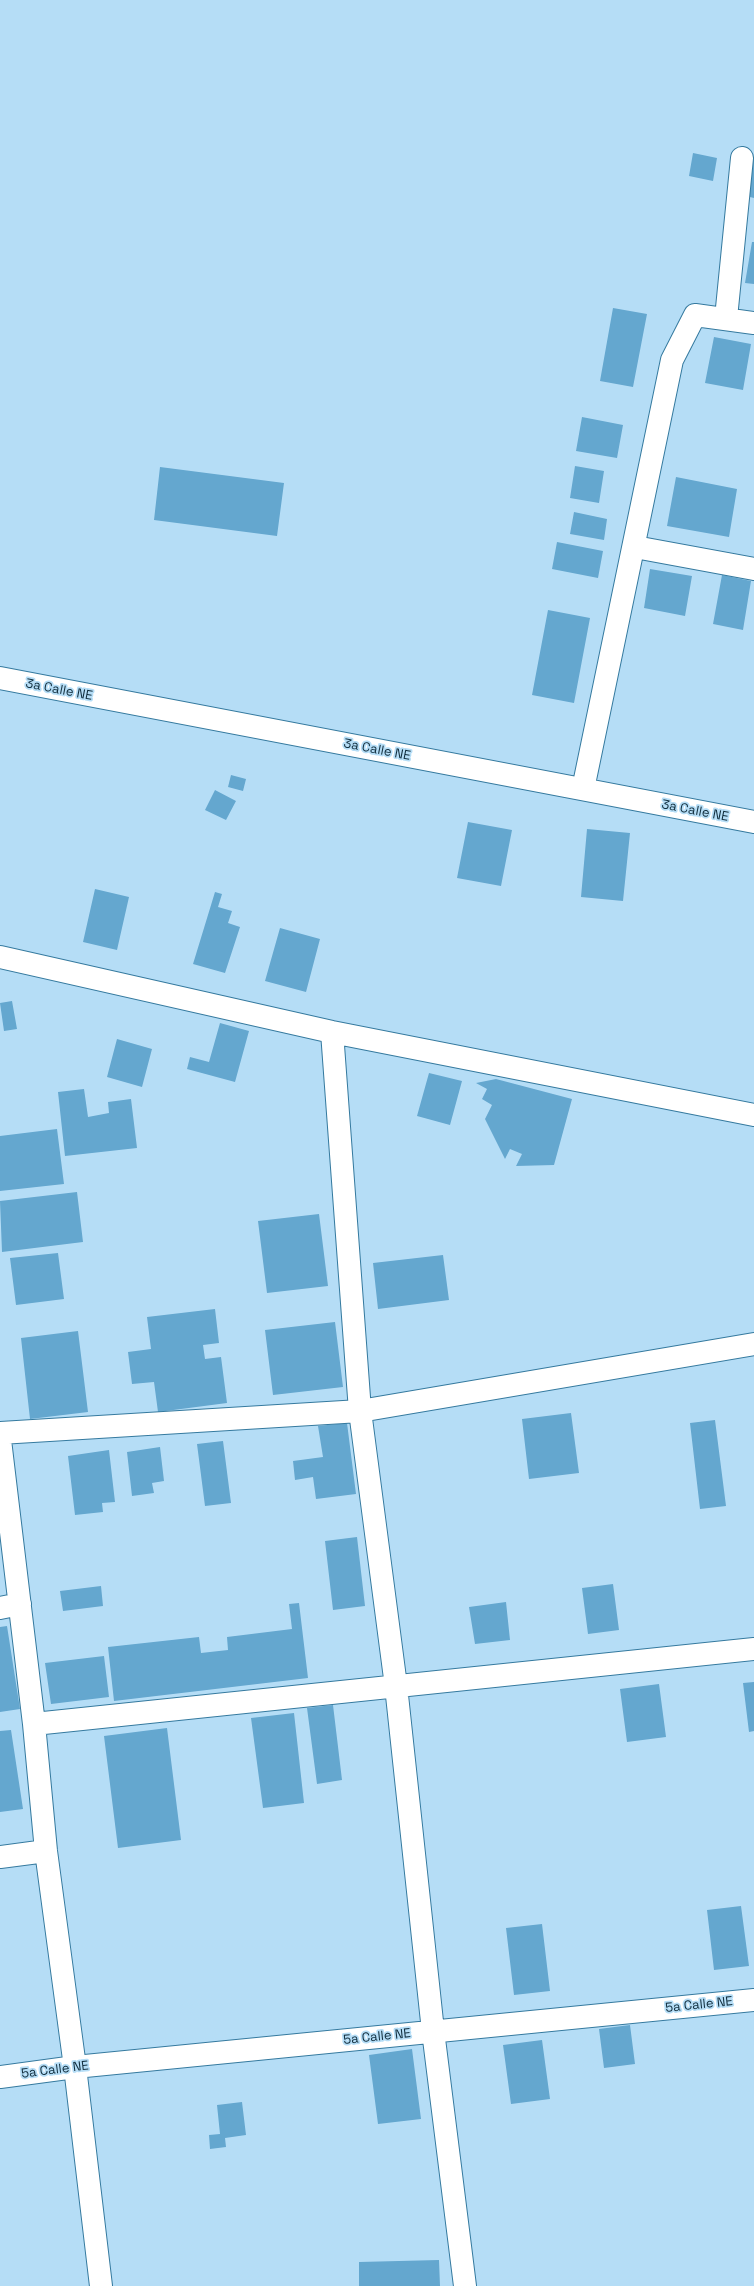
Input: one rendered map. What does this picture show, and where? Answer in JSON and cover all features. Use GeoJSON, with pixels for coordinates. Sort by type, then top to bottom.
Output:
{"type":"FeatureCollection","features":[{"type":"Feature","properties":{"kind":"street"},"geometry":{"type":"LineString","coordinates":[[726,318],[742,158]]}},
{"type":"Feature","properties":{"kind":"street"},"geometry":{"type":"LineString","coordinates":[[583,790],[635,547],[672,360],[695,314],[754,323]]}},
{"type":"Feature","properties":{"kind":"street"},"geometry":{"type":"LineString","coordinates":[[635,547],[754,569]]}},
{"type":"Feature","properties":{"kind":"street","name":"3a Calle NE"},"geometry":{"type":"LineString","coordinates":[[0,678],[754,822]]}},
{"type":"Feature","properties":{"kind":"street"},"geometry":{"type":"LineString","coordinates":[[0,957],[332,1032],[754,1115]]}},
{"type":"Feature","properties":{"kind":"street"},"geometry":{"type":"LineString","coordinates":[[332,1032],[360,1411],[396,1686],[433,2031],[465,2286]]}},
{"type":"Feature","properties":{"kind":"street"},"geometry":{"type":"LineString","coordinates":[[0,1433],[360,1411],[754,1344]]}},
{"type":"Feature","properties":{"kind":"street"},"geometry":{"type":"LineString","coordinates":[[0,1440],[10,1606],[34,1724],[46,1851],[75,2067],[101,2286]]}},
{"type":"Feature","properties":{"kind":"street"},"geometry":{"type":"LineString","coordinates":[[34,1724],[754,1649]]}},
{"type":"Feature","properties":{"kind":"street"},"geometry":{"type":"LineString","coordinates":[[0,1857],[46,1851]]}},
{"type":"Feature","properties":{"kind":"street","name":"5a Calle NE"},"geometry":{"type":"LineString","coordinates":[[0,2077],[75,2067],[754,2000]]}},
{"type":"Feature","properties":{"kind":"building"},"geometry":{"type":"Polygon","coordinates":[[[693,153],[717,158],[713,181],[689,176],[693,153]]]}},
{"type":"Feature","properties":{"kind":"building"},"geometry":{"type":"Polygon","coordinates":[[[754,158],[754,198],[746,196],[754,158]]]}},
{"type":"Feature","properties":{"kind":"building"},"geometry":{"type":"Polygon","coordinates":[[[752,242],[754,242],[754,284],[745,283],[752,242]]]}},
{"type":"Feature","properties":{"kind":"building"},"geometry":{"type":"Polygon","coordinates":[[[613,308],[647,314],[633,387],[600,381],[613,308]]]}},
{"type":"Feature","properties":{"kind":"building"},"geometry":{"type":"Polygon","coordinates":[[[714,337],[751,344],[743,390],[705,383],[714,337]]]}},
{"type":"Feature","properties":{"kind":"building"},"geometry":{"type":"Polygon","coordinates":[[[582,417],[623,425],[617,458],[576,451],[582,417]]]}},
{"type":"Feature","properties":{"kind":"building"},"geometry":{"type":"Polygon","coordinates":[[[575,466],[604,471],[599,503],[570,498],[575,466]]]}},
{"type":"Feature","properties":{"kind":"building"},"geometry":{"type":"Polygon","coordinates":[[[160,467],[284,483],[277,536],[154,520],[160,467]]]}},
{"type":"Feature","properties":{"kind":"building"},"geometry":{"type":"Polygon","coordinates":[[[676,477],[737,489],[729,537],[667,526],[676,477]]]}},
{"type":"Feature","properties":{"kind":"building"},"geometry":{"type":"Polygon","coordinates":[[[574,512],[607,519],[604,540],[570,534],[574,512]]]}},
{"type":"Feature","properties":{"kind":"building"},"geometry":{"type":"Polygon","coordinates":[[[557,542],[603,551],[598,578],[552,569],[557,542]]]}},
{"type":"Feature","properties":{"kind":"building"},"geometry":{"type":"Polygon","coordinates":[[[650,569],[692,576],[685,616],[644,608],[650,569]]]}},
{"type":"Feature","properties":{"kind":"building"},"geometry":{"type":"Polygon","coordinates":[[[722,575],[751,581],[743,630],[713,624],[722,575]]]}},
{"type":"Feature","properties":{"kind":"building"},"geometry":{"type":"Polygon","coordinates":[[[548,610],[590,618],[574,703],[532,695],[548,610]]]}},
{"type":"Feature","properties":{"kind":"building"},"geometry":{"type":"Polygon","coordinates":[[[231,775],[246,779],[243,791],[228,787],[231,775]]]}},
{"type":"Feature","properties":{"kind":"building"},"geometry":{"type":"Polygon","coordinates":[[[215,790],[236,801],[226,820],[205,810],[215,790]]]}},
{"type":"Feature","properties":{"kind":"building"},"geometry":{"type":"Polygon","coordinates":[[[468,822],[512,830],[501,886],[457,878],[468,822]]]}},
{"type":"Feature","properties":{"kind":"building"},"geometry":{"type":"Polygon","coordinates":[[[587,829],[630,833],[623,901],[581,897],[587,829]]]}},
{"type":"Feature","properties":{"kind":"building"},"geometry":{"type":"Polygon","coordinates":[[[95,889],[129,897],[117,950],[83,942],[95,889]]]}},
{"type":"Feature","properties":{"kind":"building"},"geometry":{"type":"Polygon","coordinates":[[[215,892],[222,894],[218,907],[232,911],[228,923],[240,927],[225,973],[193,964],[215,892]]]}},
{"type":"Feature","properties":{"kind":"building"},"geometry":{"type":"Polygon","coordinates":[[[280,928],[320,939],[306,992],[265,981],[280,928]]]}},
{"type":"Feature","properties":{"kind":"building"},"geometry":{"type":"Polygon","coordinates":[[[12,1001],[17,1029],[4,1031],[0,1003],[12,1001]]]}},
{"type":"Feature","properties":{"kind":"building"},"geometry":{"type":"Polygon","coordinates":[[[220,1023],[249,1031],[235,1082],[187,1069],[190,1057],[209,1062],[220,1023]]]}},
{"type":"Feature","properties":{"kind":"building"},"geometry":{"type":"Polygon","coordinates":[[[117,1039],[152,1049],[142,1087],[107,1077],[117,1039]]]}},
{"type":"Feature","properties":{"kind":"building"},"geometry":{"type":"Polygon","coordinates":[[[429,1073],[462,1081],[450,1125],[417,1116],[429,1073]]]}},
{"type":"Feature","properties":{"kind":"building"},"geometry":{"type":"Polygon","coordinates":[[[496,1079],[572,1099],[554,1165],[516,1166],[522,1154],[510,1149],[505,1159],[485,1119],[492,1105],[482,1099],[487,1089],[476,1083],[496,1079]]]}},
{"type":"Feature","properties":{"kind":"building"},"geometry":{"type":"Polygon","coordinates":[[[84,1089],[88,1117],[109,1113],[108,1102],[131,1099],[137,1148],[65,1156],[58,1092],[84,1089]]]}},
{"type":"Feature","properties":{"kind":"building"},"geometry":{"type":"Polygon","coordinates":[[[57,1129],[64,1184],[0,1191],[0,1136],[57,1129]]]}},
{"type":"Feature","properties":{"kind":"building"},"geometry":{"type":"Polygon","coordinates":[[[77,1192],[83,1242],[2,1252],[0,1201],[77,1192]]]}},
{"type":"Feature","properties":{"kind":"building"},"geometry":{"type":"Polygon","coordinates":[[[319,1214],[328,1286],[267,1293],[258,1221],[319,1214]]]}},
{"type":"Feature","properties":{"kind":"building"},"geometry":{"type":"Polygon","coordinates":[[[58,1253],[64,1299],[16,1305],[10,1258],[58,1253]]]}},
{"type":"Feature","properties":{"kind":"building"},"geometry":{"type":"Polygon","coordinates":[[[443,1255],[449,1300],[378,1309],[373,1263],[443,1255]]]}},
{"type":"Feature","properties":{"kind":"building"},"geometry":{"type":"Polygon","coordinates":[[[215,1309],[219,1343],[203,1345],[205,1359],[221,1357],[227,1403],[158,1412],[154,1382],[132,1384],[128,1352],[151,1349],[147,1317],[215,1309]]]}},
{"type":"Feature","properties":{"kind":"building"},"geometry":{"type":"Polygon","coordinates":[[[335,1322],[343,1387],[273,1395],[265,1330],[335,1322]]]}},
{"type":"Feature","properties":{"kind":"building"},"geometry":{"type":"Polygon","coordinates":[[[78,1331],[88,1412],[30,1419],[21,1338],[78,1331]]]}},
{"type":"Feature","properties":{"kind":"building"},"geometry":{"type":"Polygon","coordinates":[[[571,1413],[579,1473],[529,1479],[522,1419],[571,1413]]]}},
{"type":"Feature","properties":{"kind":"building"},"geometry":{"type":"Polygon","coordinates":[[[715,1420],[726,1506],[700,1509],[690,1423],[715,1420]]]}},
{"type":"Feature","properties":{"kind":"building"},"geometry":{"type":"Polygon","coordinates":[[[347,1423],[356,1494],[316,1499],[313,1477],[295,1480],[293,1461],[323,1457],[318,1426],[347,1423]]]}},
{"type":"Feature","properties":{"kind":"building"},"geometry":{"type":"Polygon","coordinates":[[[223,1441],[231,1503],[205,1506],[197,1444],[223,1441]]]}},
{"type":"Feature","properties":{"kind":"building"},"geometry":{"type":"Polygon","coordinates":[[[160,1447],[164,1481],[152,1483],[154,1493],[132,1496],[127,1452],[160,1447]]]}},
{"type":"Feature","properties":{"kind":"building"},"geometry":{"type":"Polygon","coordinates":[[[109,1450],[115,1502],[102,1503],[103,1512],[75,1515],[68,1456],[109,1450]]]}},
{"type":"Feature","properties":{"kind":"building"},"geometry":{"type":"Polygon","coordinates":[[[357,1537],[365,1606],[333,1610],[325,1541],[357,1537]]]}},
{"type":"Feature","properties":{"kind":"building"},"geometry":{"type":"Polygon","coordinates":[[[613,1584],[619,1630],[588,1634],[582,1588],[613,1584]]]}},
{"type":"Feature","properties":{"kind":"building"},"geometry":{"type":"Polygon","coordinates":[[[101,1586],[103,1606],[63,1611],[60,1591],[101,1586]]]}},
{"type":"Feature","properties":{"kind":"building"},"geometry":{"type":"Polygon","coordinates":[[[506,1602],[510,1640],[475,1644],[469,1607],[506,1602]]]}},
{"type":"Feature","properties":{"kind":"building"},"geometry":{"type":"Polygon","coordinates":[[[299,1603],[308,1678],[114,1701],[108,1647],[199,1637],[201,1653],[228,1650],[227,1637],[292,1629],[289,1604],[299,1603]]]}},
{"type":"Feature","properties":{"kind":"building"},"geometry":{"type":"Polygon","coordinates":[[[7,1626],[20,1709],[0,1712],[0,1627],[7,1626]]]}},
{"type":"Feature","properties":{"kind":"building"},"geometry":{"type":"Polygon","coordinates":[[[104,1656],[109,1697],[51,1704],[45,1663],[104,1656]]]}},
{"type":"Feature","properties":{"kind":"building"},"geometry":{"type":"Polygon","coordinates":[[[754,1682],[754,1731],[749,1732],[743,1683],[754,1682]]]}},
{"type":"Feature","properties":{"kind":"building"},"geometry":{"type":"Polygon","coordinates":[[[659,1684],[666,1737],[627,1742],[620,1689],[659,1684]]]}},
{"type":"Feature","properties":{"kind":"building"},"geometry":{"type":"Polygon","coordinates":[[[333,1705],[342,1780],[317,1784],[307,1708],[333,1705]]]}},
{"type":"Feature","properties":{"kind":"building"},"geometry":{"type":"Polygon","coordinates":[[[294,1713],[304,1803],[263,1808],[251,1718],[294,1713]]]}},
{"type":"Feature","properties":{"kind":"building"},"geometry":{"type":"Polygon","coordinates":[[[167,1728],[181,1840],[118,1848],[104,1736],[167,1728]]]}},
{"type":"Feature","properties":{"kind":"building"},"geometry":{"type":"Polygon","coordinates":[[[11,1730],[23,1809],[0,1812],[0,1731],[11,1730]]]}},
{"type":"Feature","properties":{"kind":"building"},"geometry":{"type":"Polygon","coordinates":[[[741,1906],[749,1966],[714,1970],[707,1910],[741,1906]]]}},
{"type":"Feature","properties":{"kind":"building"},"geometry":{"type":"Polygon","coordinates":[[[542,1924],[550,1991],[514,1995],[506,1928],[542,1924]]]}},
{"type":"Feature","properties":{"kind":"building"},"geometry":{"type":"Polygon","coordinates":[[[630,2025],[635,2064],[604,2068],[599,2029],[630,2025]]]}},
{"type":"Feature","properties":{"kind":"building"},"geometry":{"type":"Polygon","coordinates":[[[542,2040],[550,2099],[511,2104],[503,2045],[542,2040]]]}},
{"type":"Feature","properties":{"kind":"building"},"geometry":{"type":"Polygon","coordinates":[[[412,2049],[421,2119],[378,2124],[369,2055],[412,2049]]]}},
{"type":"Feature","properties":{"kind":"building"},"geometry":{"type":"Polygon","coordinates":[[[242,2102],[246,2135],[225,2138],[226,2147],[210,2149],[209,2135],[220,2134],[217,2105],[242,2102]]]}},
{"type":"Feature","properties":{"kind":"building"},"geometry":{"type":"Polygon","coordinates":[[[439,2260],[440,2286],[359,2286],[359,2262],[439,2260]]]}}]}
